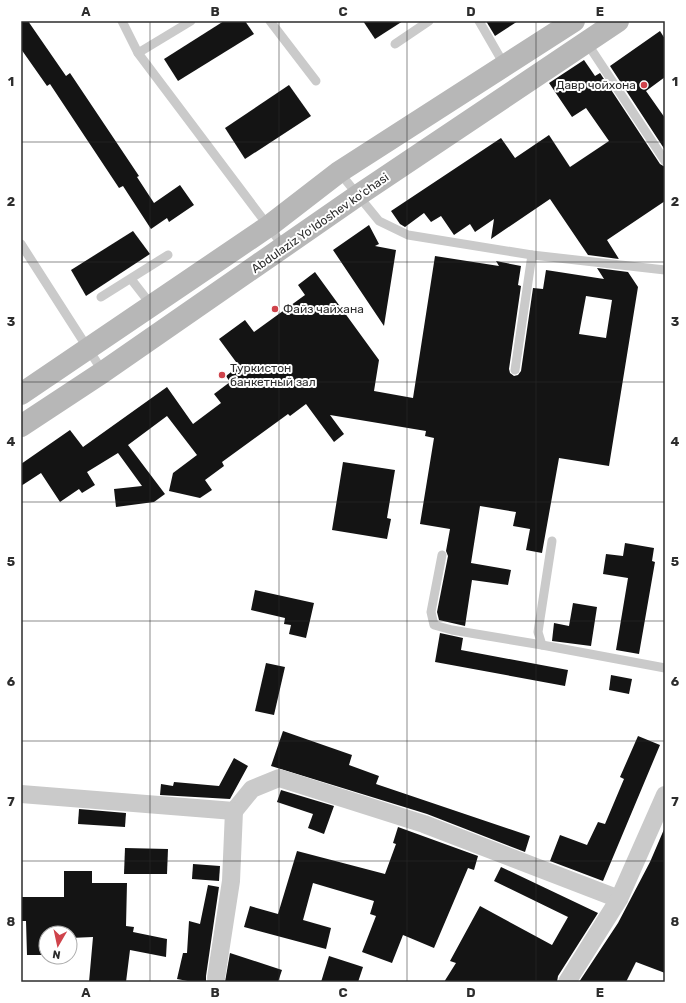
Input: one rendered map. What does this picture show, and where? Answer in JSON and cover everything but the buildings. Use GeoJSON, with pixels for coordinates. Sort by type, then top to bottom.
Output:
{"type":"FeatureCollection","features":[{"type":"Feature","properties":{"kind":"main road"},"geometry":{"type":"LineString","coordinates":[[21,394],[269,226],[340,172],[574,21]]}},
{"type":"Feature","properties":{"kind":"main road","name":"Abdulaziz Yoʻldoshev koʻchasi"},"geometry":{"type":"LineString","coordinates":[[21,426],[285,248],[357,196],[618,21]]}},
{"type":"Feature","properties":{"kind":"street"},"geometry":{"type":"LineString","coordinates":[[216,978],[231,881],[234,811],[252,789],[280,778],[424,824],[619,899]]}},
{"type":"Feature","properties":{"kind":"street"},"geometry":{"type":"LineString","coordinates":[[21,794],[234,811]]}},
{"type":"Feature","properties":{"kind":"street"},"geometry":{"type":"LineString","coordinates":[[567,982],[619,899],[665,795]]}},
{"type":"Feature","properties":{"kind":"lane"},"geometry":{"type":"LineString","coordinates":[[122,21],[138,54],[285,248]]}},
{"type":"Feature","properties":{"kind":"lane"},"geometry":{"type":"LineString","coordinates":[[138,54],[191,21]]}},
{"type":"Feature","properties":{"kind":"lane"},"geometry":{"type":"LineString","coordinates":[[270,21],[316,81]]}},
{"type":"Feature","properties":{"kind":"lane"},"geometry":{"type":"LineString","coordinates":[[395,44],[429,21]]}},
{"type":"Feature","properties":{"kind":"lane"},"geometry":{"type":"LineString","coordinates":[[479,21],[505,66]]}},
{"type":"Feature","properties":{"kind":"lane"},"geometry":{"type":"LineString","coordinates":[[587,43],[665,161]]}},
{"type":"Feature","properties":{"kind":"lane"},"geometry":{"type":"LineString","coordinates":[[340,172],[357,196],[379,221],[408,235],[532,255],[665,270]]}},
{"type":"Feature","properties":{"kind":"lane"},"geometry":{"type":"LineString","coordinates":[[21,244],[103,372]]}},
{"type":"Feature","properties":{"kind":"lane"},"geometry":{"type":"LineString","coordinates":[[101,297],[168,255]]}},
{"type":"Feature","properties":{"kind":"lane"},"geometry":{"type":"LineString","coordinates":[[515,370],[532,255]]}},
{"type":"Feature","properties":{"kind":"lane"},"geometry":{"type":"LineString","coordinates":[[131,279],[152,306]]}},
{"type":"Feature","properties":{"kind":"lane"},"geometry":{"type":"LineString","coordinates":[[542,646],[538,632],[552,542]]}},
{"type":"Feature","properties":{"kind":"lane"},"geometry":{"type":"LineString","coordinates":[[442,555],[431,612],[434,625],[452,630],[665,668]]}},
{"type":"Feature","properties":{"kind":"place","name":"Давр чойхона"},"geometry":{"type":"Point","coordinates":[644,85]}},
{"type":"Feature","properties":{"kind":"place","name":"Файз чайхана"},"geometry":{"type":"Point","coordinates":[275,309]}},
{"type":"Feature","properties":{"kind":"place","name":"Туркистон банкетный зал"},"geometry":{"type":"Point","coordinates":[222,375]}}]}
